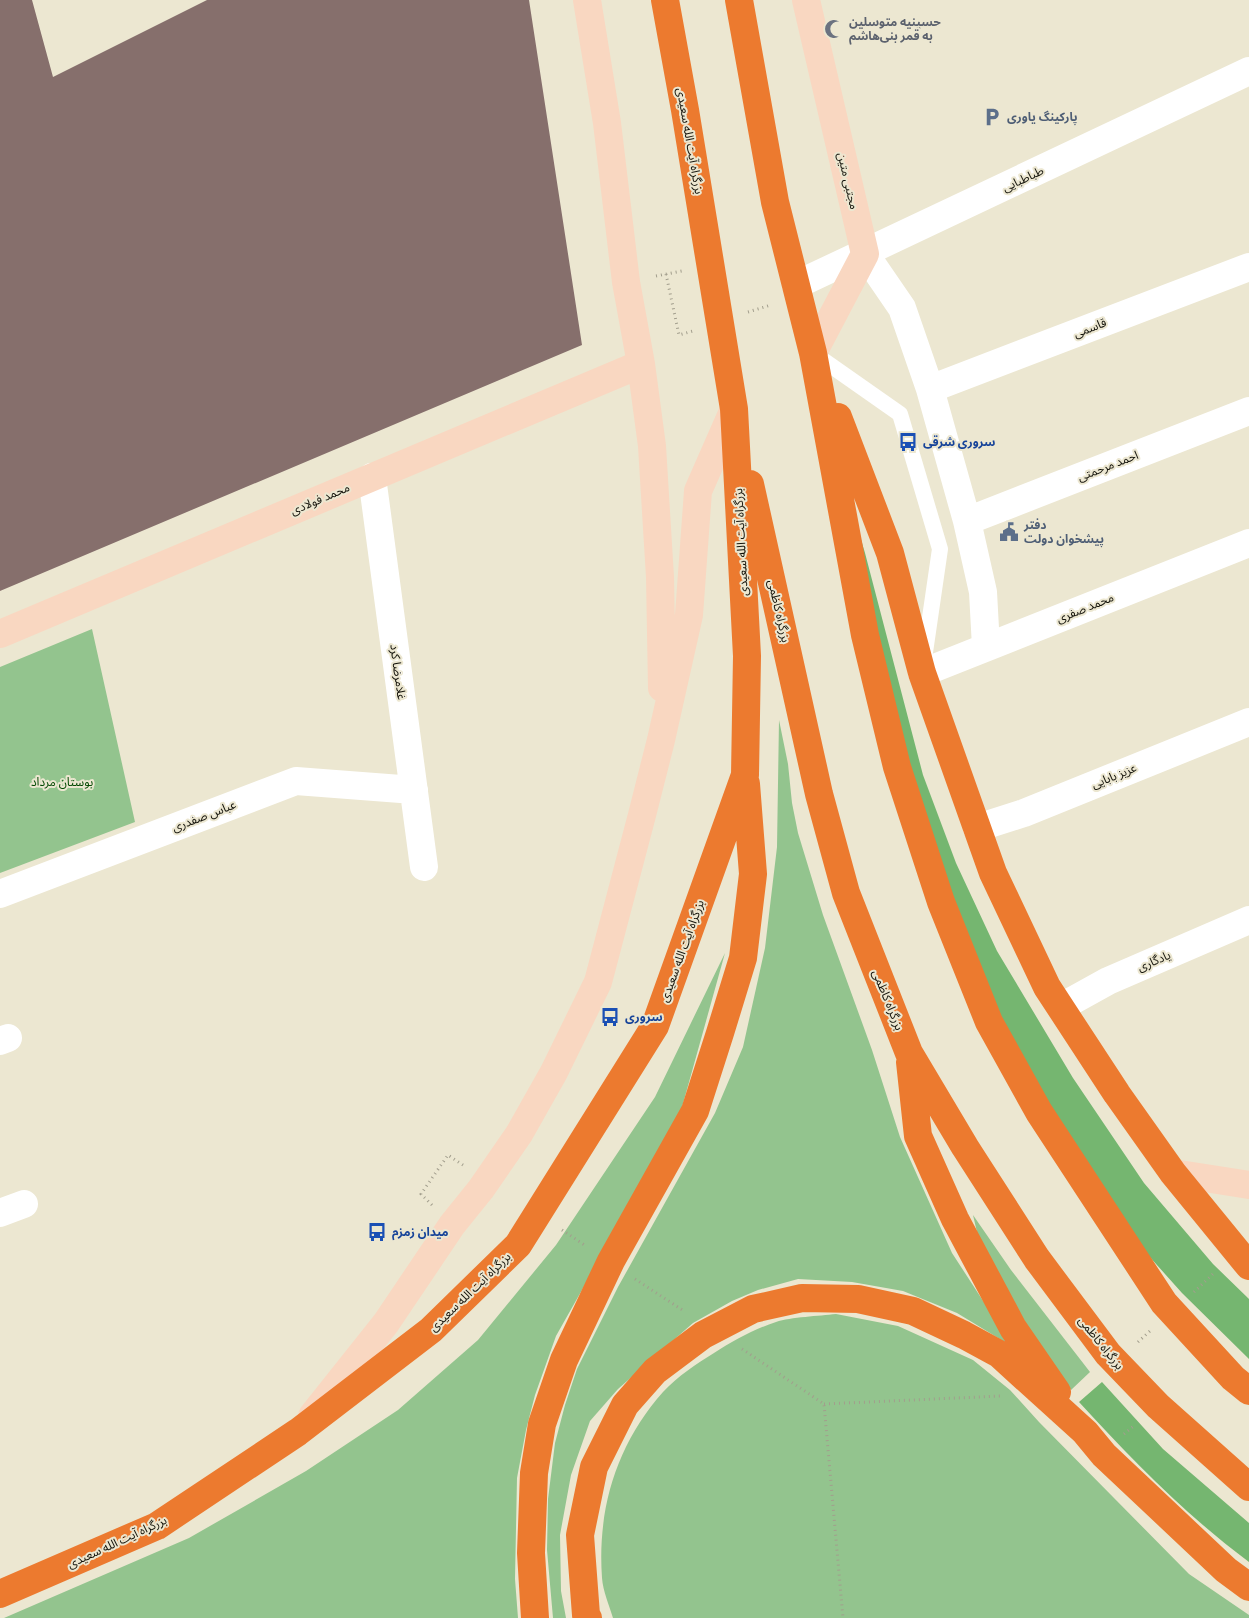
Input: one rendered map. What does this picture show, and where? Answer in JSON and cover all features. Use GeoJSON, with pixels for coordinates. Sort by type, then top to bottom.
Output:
{"type":"FeatureCollection","features":[{"type":"Feature","properties":{"kind":"highway","name":"بزرگراه آیت الله سعیدی"},"geometry":{"type":"LineString","coordinates":[[0,1594],[157,1526],[298,1432],[431,1330],[518,1245],[655,1026],[745,775],[747,656],[734,409],[665,0]]}},
{"type":"Feature","properties":{"kind":"highway"},"geometry":{"type":"LineString","coordinates":[[739,0],[775,202],[814,354],[865,635],[897,767],[940,902],[989,1022],[1039,1112],[1164,1303],[1233,1378],[1249,1391]]}},
{"type":"Feature","properties":{"kind":"highway"},"geometry":{"type":"LineString","coordinates":[[814,354],[890,553],[922,673],[993,873],[1047,986],[1117,1094],[1173,1172],[1249,1266]]}},
{"type":"Feature","properties":{"kind":"highway","name":"بزرگراه کاظمی"},"geometry":{"type":"LineString","coordinates":[[734,409],[819,794],[846,893],[909,1053],[965,1148],[1037,1259],[1108,1354],[1158,1406],[1249,1487]]}},
{"type":"Feature","properties":{"kind":"highway"},"geometry":{"type":"LineString","coordinates":[[535,1618],[531,1553],[534,1474],[542,1424],[564,1360],[611,1261],[695,1111],[743,958],[753,874],[745,775]]}},
{"type":"Feature","properties":{"kind":"highway"},"geometry":{"type":"LineString","coordinates":[[909,1053],[918,1136],[955,1219],[1013,1328],[1085,1432],[1104,1455],[1226,1570],[1249,1587]]}},
{"type":"Feature","properties":{"kind":"highway"},"geometry":{"type":"LineString","coordinates":[[588,1618],[586,1615],[580,1535],[594,1467],[625,1405],[655,1370],[702,1335],[753,1309],[802,1298],[858,1299],[912,1311],[964,1335],[999,1354],[1085,1432]]}},
{"type":"Feature","properties":{"kind":"street"},"geometry":{"type":"LineString","coordinates":[[587,0],[607,123],[626,282],[641,364],[652,446],[660,577],[661,740]]}},
{"type":"Feature","properties":{"kind":"street","name":"مجتبی متین"},"geometry":{"type":"LineString","coordinates":[[806,0],[865,254]]}},
{"type":"Feature","properties":{"kind":"street","name":"طباطبایی"},"geometry":{"type":"LineString","coordinates":[[796,285],[1249,71]]}},
{"type":"Feature","properties":{"kind":"street"},"geometry":{"type":"LineString","coordinates":[[814,354],[865,254],[902,308],[930,389],[967,521],[983,592],[986,647]]}},
{"type":"Feature","properties":{"kind":"street","name":"قاسمی"},"geometry":{"type":"LineString","coordinates":[[930,389],[1249,267]]}},
{"type":"Feature","properties":{"kind":"street","name":"محمد فولادی"},"geometry":{"type":"LineString","coordinates":[[0,634],[641,364]]}},
{"type":"Feature","properties":{"kind":"street"},"geometry":{"type":"LineString","coordinates":[[298,1432],[386,1323],[452,1225],[481,1189],[519,1134],[554,1072],[598,982],[661,740],[689,615],[698,491],[734,409]]}},
{"type":"Feature","properties":{"kind":"street","name":"احمد مرحمتی"},"geometry":{"type":"LineString","coordinates":[[967,521],[1249,411]]}},
{"type":"Feature","properties":{"kind":"street","name":"غلامرضا کرد"},"geometry":{"type":"LineString","coordinates":[[372,478],[424,867]]}},
{"type":"Feature","properties":{"kind":"street","name":"محمد صفری"},"geometry":{"type":"LineString","coordinates":[[922,673],[1249,543]]}},
{"type":"Feature","properties":{"kind":"street","name":"عزیز بابایی"},"geometry":{"type":"LineString","coordinates":[[977,828],[1024,813],[1249,722]]}},
{"type":"Feature","properties":{"kind":"street","name":"عباس صفدری"},"geometry":{"type":"LineString","coordinates":[[0,894],[296,781],[414,790]]}},
{"type":"Feature","properties":{"kind":"street","name":"یادگاری"},"geometry":{"type":"LineString","coordinates":[[1061,1007],[1108,981],[1249,920]]}},
{"type":"Feature","properties":{"kind":"street"},"geometry":{"type":"LineString","coordinates":[[1173,1172],[1249,1185]]}},
{"type":"Feature","properties":{"kind":"lane"},"geometry":{"type":"LineString","coordinates":[[814,354],[900,414],[940,549],[922,673]]}},
{"type":"Feature","properties":{"kind":"path"},"geometry":{"type":"LineString","coordinates":[[626,282],[710,266]]}},
{"type":"Feature","properties":{"kind":"path"},"geometry":{"type":"LineString","coordinates":[[666,274],[679,335]]}},
{"type":"Feature","properties":{"kind":"path"},"geometry":{"type":"LineString","coordinates":[[421,1194],[448,1155]]}},
{"type":"Feature","properties":{"kind":"path"},"geometry":{"type":"LineString","coordinates":[[824,1404],[1003,1396]]}},
{"type":"Feature","properties":{"kind":"green space"},"geometry":{"type":"Polygon","coordinates":[[[848,496],[865,553],[923,775],[956,863],[997,951],[1073,1078],[1144,1183],[1213,1264],[1249,1299],[1249,1359],[1182,1293],[1148,1255],[1031,1083],[962,938],[895,727],[848,496]]]}},
{"type":"Feature","properties":{"kind":"green space","name":"بوستان مرداد"},"geometry":{"type":"Polygon","coordinates":[[[92,629],[135,822],[0,873],[0,667],[92,629]]]}},
{"type":"Feature","properties":{"kind":"green space"},"geometry":{"type":"Polygon","coordinates":[[[779,720],[788,764],[792,803],[798,833],[823,915],[872,1050],[900,1137],[952,1253],[1013,1347],[957,1313],[903,1291],[852,1282],[798,1279],[758,1290],[732,1301],[693,1323],[618,1389],[590,1421],[571,1475],[560,1535],[561,1591],[566,1618],[553,1618],[547,1550],[548,1499],[555,1443],[565,1405],[577,1369],[618,1287],[715,1113],[743,1047],[765,948],[777,847],[779,720]]]}},
{"type":"Feature","properties":{"kind":"green space"},"geometry":{"type":"Polygon","coordinates":[[[725,953],[679,1118],[556,1336],[535,1395],[517,1478],[515,1579],[518,1618],[4,1618],[189,1538],[306,1471],[398,1410],[478,1340],[556,1245],[655,1097],[725,953]]]}},
{"type":"Feature","properties":{"kind":"green space"},"geometry":{"type":"Polygon","coordinates":[[[973,1215],[1011,1270],[1090,1372],[1071,1390],[1042,1351],[980,1245],[973,1215]]]}},
{"type":"Feature","properties":{"kind":"green space"},"geometry":{"type":"Polygon","coordinates":[[[836,1314],[898,1326],[973,1360],[1010,1390],[1039,1422],[1189,1574],[1249,1615],[1249,1618],[613,1618],[602,1578],[601,1552],[607,1502],[613,1478],[622,1455],[633,1433],[647,1412],[663,1392],[681,1376],[707,1357],[744,1336],[782,1320],[836,1314]]]}},
{"type":"Feature","properties":{"kind":"green space"},"geometry":{"type":"Polygon","coordinates":[[[1102,1382],[1163,1449],[1249,1523],[1249,1562],[1204,1526],[1160,1486],[1079,1402],[1102,1382]]]}},
{"type":"Feature","properties":{"kind":"building"},"geometry":{"type":"Polygon","coordinates":[[[0,0],[32,0],[53,77],[207,0],[529,0],[582,345],[0,591],[0,0]]]}},
{"type":"Feature","properties":{"kind":"place","name":"حسینیه متوسلین به قمر بنی‌هاشم"},"geometry":{"type":"Point","coordinates":[834,29]}},
{"type":"Feature","properties":{"kind":"place","name":"پارکینگ یاوری"},"geometry":{"type":"Point","coordinates":[992,117]}},
{"type":"Feature","properties":{"kind":"place","name":"سروری شرقی"},"geometry":{"type":"Point","coordinates":[908,442]}},
{"type":"Feature","properties":{"kind":"place","name":"دفتر پیشخوان دولت"},"geometry":{"type":"Point","coordinates":[1009,532]}},
{"type":"Feature","properties":{"kind":"place","name":"سروری"},"geometry":{"type":"Point","coordinates":[610,1017]}},
{"type":"Feature","properties":{"kind":"place","name":"میدان زمزم"},"geometry":{"type":"Point","coordinates":[377,1232]}}]}
